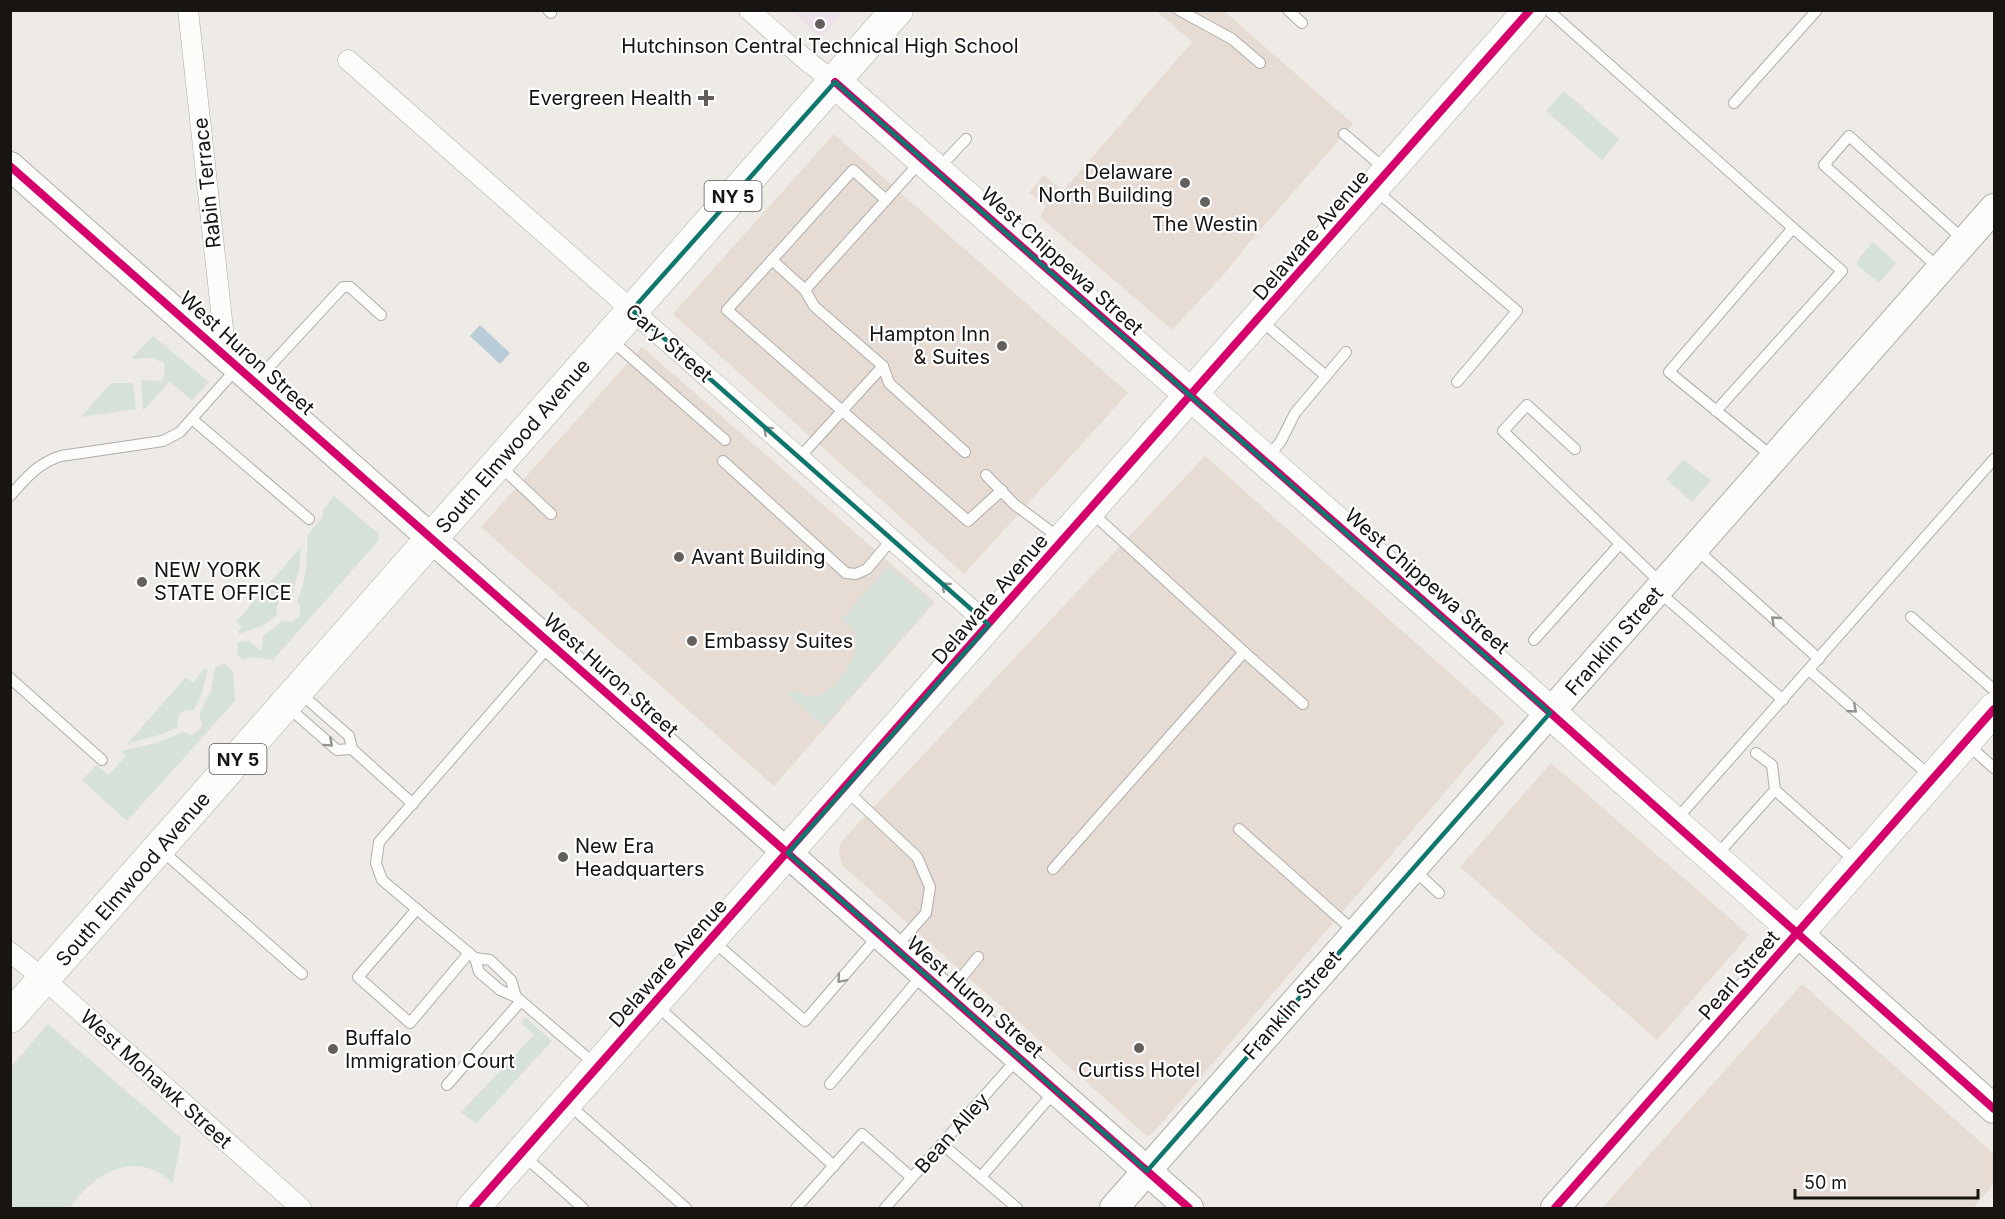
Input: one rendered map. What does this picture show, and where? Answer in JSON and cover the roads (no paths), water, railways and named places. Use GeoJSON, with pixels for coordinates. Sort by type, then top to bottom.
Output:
{"type":"FeatureCollection","features":[{"type":"Feature","properties":{"kind":"main road","name":"South Elmwood Avenue"},"geometry":{"type":"LineString","coordinates":[[10,1017],[897,10]]}},
{"type":"Feature","properties":{"kind":"main road","name":"Delaware Avenue"},"geometry":{"type":"LineString","coordinates":[[473,1209],[1381,180],[1518,15]]}},
{"type":"Feature","properties":{"kind":"main road","name":"West Chippewa Street"},"geometry":{"type":"LineString","coordinates":[[835,82],[1798,933]]}},
{"type":"Feature","properties":{"kind":"main road","name":"Pearl Street"},"geometry":{"type":"LineString","coordinates":[[1798,933],[1995,709]]}},
{"type":"Feature","properties":{"kind":"street","name":"Rabin Terrace"},"geometry":{"type":"LineString","coordinates":[[188,10],[240,368]]}},
{"type":"Feature","properties":{"kind":"street","name":"West Chippewa Street"},"geometry":{"type":"LineString","coordinates":[[749,10],[807,61],[835,82]]}},
{"type":"Feature","properties":{"kind":"street","name":"Cary Street"},"geometry":{"type":"LineString","coordinates":[[348,60],[989,625]]}},
{"type":"Feature","properties":{"kind":"street","name":"West Huron Street"},"geometry":{"type":"LineString","coordinates":[[10,166],[1189,1209]]}},
{"type":"Feature","properties":{"kind":"street","name":"Franklin Street"},"geometry":{"type":"LineString","coordinates":[[1114,1209],[1995,208]]}},
{"type":"Feature","properties":{"kind":"street","name":"West Chippewa Street"},"geometry":{"type":"LineString","coordinates":[[1798,933],[1995,1109]]}},
{"type":"Feature","properties":{"kind":"street","name":"Pearl Street"},"geometry":{"type":"LineString","coordinates":[[1555,1209],[1798,933]]}},
{"type":"Feature","properties":{"kind":"street","name":"West Mohawk Street"},"geometry":{"type":"LineString","coordinates":[[10,952],[44,979],[301,1209]]}},
{"type":"Feature","properties":{"kind":"lane"},"geometry":{"type":"LineString","coordinates":[[1179,10],[1232,39],[1260,63]]}},
{"type":"Feature","properties":{"kind":"lane"},"geometry":{"type":"LineString","coordinates":[[1288,10],[1302,23]]}},
{"type":"Feature","properties":{"kind":"lane"},"geometry":{"type":"LineString","coordinates":[[1548,10],[1842,271],[1716,411]]}},
{"type":"Feature","properties":{"kind":"lane"},"geometry":{"type":"LineString","coordinates":[[1734,103],[1817,10]]}},
{"type":"Feature","properties":{"kind":"lane"},"geometry":{"type":"LineString","coordinates":[[1344,134],[1381,180],[1517,311],[1457,382]]}},
{"type":"Feature","properties":{"kind":"lane"},"geometry":{"type":"LineString","coordinates":[[1941,269],[1824,165],[1849,136],[1965,241]]}},
{"type":"Feature","properties":{"kind":"lane"},"geometry":{"type":"LineString","coordinates":[[805,290],[886,200],[966,139]]}},
{"type":"Feature","properties":{"kind":"lane"},"geometry":{"type":"LineString","coordinates":[[886,200],[853,170],[727,310],[968,520],[1002,490]]}},
{"type":"Feature","properties":{"kind":"lane"},"geometry":{"type":"LineString","coordinates":[[1774,458],[1669,372],[1793,228]]}},
{"type":"Feature","properties":{"kind":"lane"},"geometry":{"type":"LineString","coordinates":[[772,260],[805,290],[814,306],[883,366],[889,383],[965,452]]}},
{"type":"Feature","properties":{"kind":"lane"},"geometry":{"type":"LineString","coordinates":[[10,496],[36,468],[48,460],[61,456],[163,441],[180,432],[240,368],[343,287],[350,287],[381,315]]}},
{"type":"Feature","properties":{"kind":"lane"},"geometry":{"type":"LineString","coordinates":[[1259,319],[1326,376]]}},
{"type":"Feature","properties":{"kind":"lane"},"geometry":{"type":"LineString","coordinates":[[608,338],[725,440]]}},
{"type":"Feature","properties":{"kind":"lane"},"geometry":{"type":"LineString","coordinates":[[1264,460],[1281,441],[1295,413],[1346,352]]}},
{"type":"Feature","properties":{"kind":"lane"},"geometry":{"type":"LineString","coordinates":[[799,458],[883,366]]}},
{"type":"Feature","properties":{"kind":"lane"},"geometry":{"type":"LineString","coordinates":[[1575,449],[1527,405],[1503,431],[1620,544],[1660,588],[1783,700]]}},
{"type":"Feature","properties":{"kind":"lane"},"geometry":{"type":"LineString","coordinates":[[192,419],[309,519]]}},
{"type":"Feature","properties":{"kind":"lane"},"geometry":{"type":"LineString","coordinates":[[1674,823],[1995,459]]}},
{"type":"Feature","properties":{"kind":"lane"},"geometry":{"type":"LineString","coordinates":[[723,461],[846,573],[856,574],[867,569],[892,539]]}},
{"type":"Feature","properties":{"kind":"lane"},"geometry":{"type":"LineString","coordinates":[[497,464],[551,514]]}},
{"type":"Feature","properties":{"kind":"lane"},"geometry":{"type":"LineString","coordinates":[[986,475],[1014,504],[1063,541]]}},
{"type":"Feature","properties":{"kind":"lane"},"geometry":{"type":"LineString","coordinates":[[1089,511],[1303,704]]}},
{"type":"Feature","properties":{"kind":"lane"},"geometry":{"type":"LineString","coordinates":[[1534,640],[1620,544]]}},
{"type":"Feature","properties":{"kind":"lane"},"geometry":{"type":"LineString","coordinates":[[1695,549],[1819,659]]}},
{"type":"Feature","properties":{"kind":"lane"},"geometry":{"type":"LineString","coordinates":[[1911,617],[1995,690]]}},
{"type":"Feature","properties":{"kind":"lane"},"geometry":{"type":"LineString","coordinates":[[551,644],[379,842],[376,863],[382,880],[472,956],[490,960],[511,980],[519,999],[598,1067]]}},
{"type":"Feature","properties":{"kind":"lane"},"geometry":{"type":"LineString","coordinates":[[1053,869],[1244,652]]}},
{"type":"Feature","properties":{"kind":"lane"},"geometry":{"type":"LineString","coordinates":[[1809,670],[1933,779]]}},
{"type":"Feature","properties":{"kind":"lane"},"geometry":{"type":"LineString","coordinates":[[10,678],[102,760]]}},
{"type":"Feature","properties":{"kind":"lane"},"geometry":{"type":"LineString","coordinates":[[292,698],[349,736],[352,749],[413,804]]}},
{"type":"Feature","properties":{"kind":"lane"},"geometry":{"type":"LineString","coordinates":[[292,698],[337,750],[352,749]]}},
{"type":"Feature","properties":{"kind":"lane"},"geometry":{"type":"LineString","coordinates":[[1965,742],[1995,768]]}},
{"type":"Feature","properties":{"kind":"lane"},"geometry":{"type":"LineString","coordinates":[[1756,753],[1772,765],[1775,790],[1858,864]]}},
{"type":"Feature","properties":{"kind":"lane"},"geometry":{"type":"LineString","coordinates":[[711,939],[805,1022],[887,941],[926,913],[930,887],[917,856],[845,789]]}},
{"type":"Feature","properties":{"kind":"lane"},"geometry":{"type":"LineString","coordinates":[[1714,858],[1775,790]]}},
{"type":"Feature","properties":{"kind":"lane"},"geometry":{"type":"LineString","coordinates":[[1239,829],[1356,933]]}},
{"type":"Feature","properties":{"kind":"lane"},"geometry":{"type":"LineString","coordinates":[[160,848],[302,974]]}},
{"type":"Feature","properties":{"kind":"lane"},"geometry":{"type":"LineString","coordinates":[[1413,869],[1439,893]]}},
{"type":"Feature","properties":{"kind":"lane"},"geometry":{"type":"LineString","coordinates":[[417,909],[358,977],[410,1023],[472,956]]}},
{"type":"Feature","properties":{"kind":"lane"},"geometry":{"type":"LineString","coordinates":[[947,994],[978,957]]}},
{"type":"Feature","properties":{"kind":"lane"},"geometry":{"type":"LineString","coordinates":[[830,1084],[924,974]]}},
{"type":"Feature","properties":{"kind":"lane"},"geometry":{"type":"LineString","coordinates":[[447,1085],[519,999]]}},
{"type":"Feature","properties":{"kind":"lane"},"geometry":{"type":"LineString","coordinates":[[654,1004],[834,1166]]}},
{"type":"Feature","properties":{"kind":"lane","name":"Bean Alley"},"geometry":{"type":"LineString","coordinates":[[885,1209],[1018,1058]]}},
{"type":"Feature","properties":{"kind":"lane"},"geometry":{"type":"LineString","coordinates":[[981,1177],[1056,1091]]}},
{"type":"Feature","properties":{"kind":"lane"},"geometry":{"type":"LineString","coordinates":[[566,1103],[686,1209]]}},
{"type":"Feature","properties":{"kind":"lane"},"geometry":{"type":"LineString","coordinates":[[796,1209],[862,1134],[912,1178]]}},
{"type":"Feature","properties":{"kind":"lane"},"geometry":{"type":"LineString","coordinates":[[942,1144],[1017,1209]]}},
{"type":"Feature","properties":{"kind":"lane"},"geometry":{"type":"LineString","coordinates":[[521,1154],[583,1209]]}},
{"type":"Feature","properties":{"kind":"water"},"geometry":{"type":"Polygon","coordinates":[[[480,325],[510,353],[500,364],[470,336],[480,325]]]}},
{"type":"Feature","properties":{"kind":"place","name":"Hutchinson Central Technical High School"},"geometry":{"type":"Point","coordinates":[820,24]}},
{"type":"Feature","properties":{"kind":"place","name":"Evergreen Health"},"geometry":{"type":"Point","coordinates":[706,98]}},
{"type":"Feature","properties":{"kind":"place","name":"Delaware North Building"},"geometry":{"type":"Point","coordinates":[1185,183]}},
{"type":"Feature","properties":{"kind":"place","name":"The Westin"},"geometry":{"type":"Point","coordinates":[1205,202]}},
{"type":"Feature","properties":{"kind":"place","name":"Hampton Inn & Suites"},"geometry":{"type":"Point","coordinates":[1002,346]}},
{"type":"Feature","properties":{"kind":"place","name":"Avant Building"},"geometry":{"type":"Point","coordinates":[679,557]}},
{"type":"Feature","properties":{"kind":"place","name":"NEW YORK STATE OFFICE"},"geometry":{"type":"Point","coordinates":[142,582]}},
{"type":"Feature","properties":{"kind":"place","name":"Embassy Suites"},"geometry":{"type":"Point","coordinates":[692,641]}},
{"type":"Feature","properties":{"kind":"place","name":"New Era Headquarters"},"geometry":{"type":"Point","coordinates":[563,857]}},
{"type":"Feature","properties":{"kind":"place","name":"Curtiss Hotel"},"geometry":{"type":"Point","coordinates":[1139,1048]}},
{"type":"Feature","properties":{"kind":"place","name":"Buffalo Immigration Court"},"geometry":{"type":"Point","coordinates":[333,1049]}}]}
